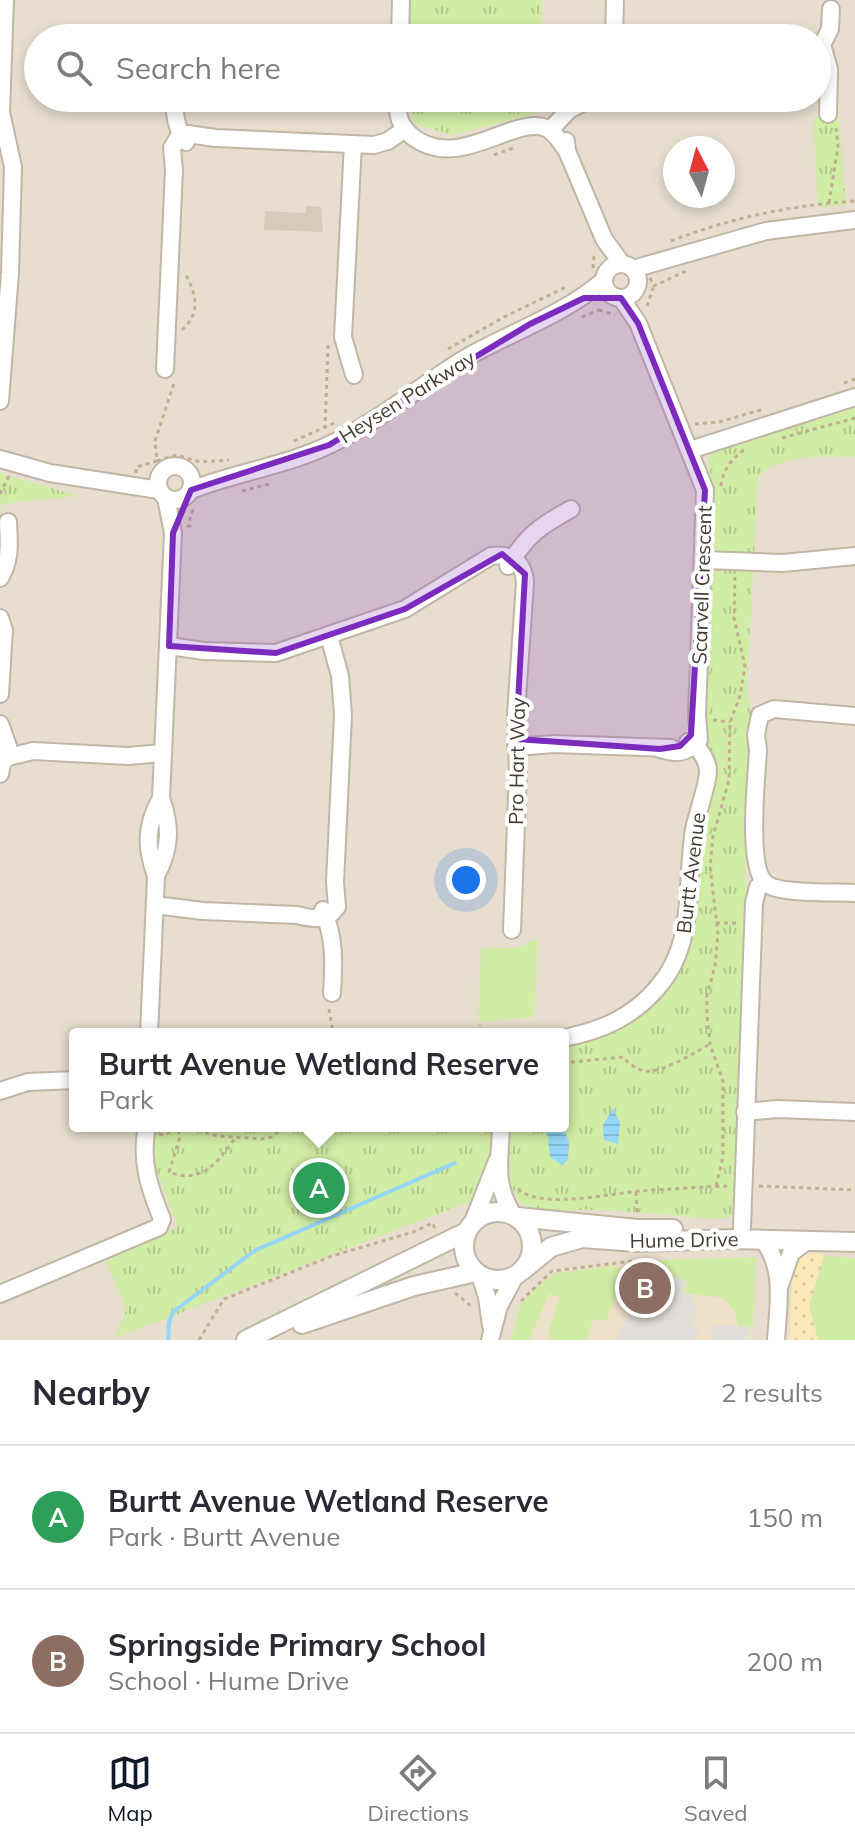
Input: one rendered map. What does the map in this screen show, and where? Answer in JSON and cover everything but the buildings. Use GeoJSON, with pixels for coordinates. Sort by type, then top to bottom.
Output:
{"type":"FeatureCollection","features":[{"type":"Feature","properties":{"kind":"street"},"geometry":{"type":"LineString","coordinates":[[0,401],[13,167],[2,126],[0,95],[5,0]]}},
{"type":"Feature","properties":{"kind":"street"},"geometry":{"type":"LineString","coordinates":[[614,24],[615,0]]}},
{"type":"Feature","properties":{"kind":"street"},"geometry":{"type":"LineString","coordinates":[[401,24],[402,1]]}},
{"type":"Feature","properties":{"kind":"street"},"geometry":{"type":"LineString","coordinates":[[830,24],[831,9]]}},
{"type":"Feature","properties":{"kind":"street"},"geometry":{"type":"LineString","coordinates":[[171,370],[174,170],[184,140],[174,112]]}},
{"type":"Feature","properties":{"kind":"street"},"geometry":{"type":"LineString","coordinates":[[397,112],[405,129],[428,145],[444,148],[519,138],[534,126],[554,126],[567,112]]}},
{"type":"Feature","properties":{"kind":"street","name":"Scarvell Crescent"},"geometry":{"type":"LineString","coordinates":[[554,126],[567,151],[600,249],[621,281],[705,490],[697,716],[690,745]]}},
{"type":"Feature","properties":{"kind":"street"},"geometry":{"type":"LineString","coordinates":[[184,140],[215,138],[374,145],[388,141],[405,129]]}},
{"type":"Feature","properties":{"kind":"street"},"geometry":{"type":"LineString","coordinates":[[353,144],[343,337],[354,375]]}},
{"type":"Feature","properties":{"kind":"street","name":"Heysen Parkway"},"geometry":{"type":"LineString","coordinates":[[190,491],[228,471],[291,461],[329,445],[360,429],[468,357],[584,298],[665,262],[766,231],[855,220]]}},
{"type":"Feature","properties":{"kind":"street"},"geometry":{"type":"LineString","coordinates":[[690,450],[855,397]]}},
{"type":"Feature","properties":{"kind":"street"},"geometry":{"type":"LineString","coordinates":[[0,459],[50,473],[128,481],[161,480],[175,466],[190,491]]}},
{"type":"Feature","properties":{"kind":"street"},"geometry":{"type":"LineString","coordinates":[[161,480],[174,501],[190,491]]}},
{"type":"Feature","properties":{"kind":"street"},"geometry":{"type":"LineString","coordinates":[[149,1028],[156,876],[168,849],[170,835],[161,798],[174,530],[161,480]]}},
{"type":"Feature","properties":{"kind":"street"},"geometry":{"type":"LineString","coordinates":[[174,530],[190,491]]}},
{"type":"Feature","properties":{"kind":"street"},"geometry":{"type":"LineString","coordinates":[[168,650],[276,653],[329,636],[405,609],[491,556],[502,554],[511,562],[524,541],[537,528],[571,509]]}},
{"type":"Feature","properties":{"kind":"street"},"geometry":{"type":"LineString","coordinates":[[0,578],[9,554],[8,522]]}},
{"type":"Feature","properties":{"kind":"street"},"geometry":{"type":"LineString","coordinates":[[703,560],[783,563],[855,556]]}},
{"type":"Feature","properties":{"kind":"street","name":"Pro Hart Way"},"geometry":{"type":"LineString","coordinates":[[511,562],[522,592],[512,930]]}},
{"type":"Feature","properties":{"kind":"street"},"geometry":{"type":"LineString","coordinates":[[0,618],[4,630],[0,694]]}},
{"type":"Feature","properties":{"kind":"street"},"geometry":{"type":"LineString","coordinates":[[329,636],[340,676],[343,715],[335,882],[325,914],[334,951],[332,993]]}},
{"type":"Feature","properties":{"kind":"street"},"geometry":{"type":"LineString","coordinates":[[742,1227],[754,921],[762,886],[754,852],[758,750],[769,722],[778,718],[807,714],[855,716]]}},
{"type":"Feature","properties":{"kind":"street"},"geometry":{"type":"LineString","coordinates":[[0,724],[3,750],[0,774]]}},
{"type":"Feature","properties":{"kind":"street"},"geometry":{"type":"LineString","coordinates":[[516,743],[660,749],[690,745]]}},
{"type":"Feature","properties":{"kind":"street","name":"Burtt Avenue"},"geometry":{"type":"LineString","coordinates":[[569,1037],[587,1034],[626,1016],[659,987],[680,952],[688,918],[690,854],[704,786],[690,745]]}},
{"type":"Feature","properties":{"kind":"street"},"geometry":{"type":"LineString","coordinates":[[3,750],[163,757]]}},
{"type":"Feature","properties":{"kind":"street"},"geometry":{"type":"LineString","coordinates":[[762,886],[774,892],[855,893]]}},
{"type":"Feature","properties":{"kind":"street"},"geometry":{"type":"LineString","coordinates":[[155,909],[325,914]]}},
{"type":"Feature","properties":{"kind":"street"},"geometry":{"type":"LineString","coordinates":[[2,1086],[69,1080]]}},
{"type":"Feature","properties":{"kind":"street"},"geometry":{"type":"LineString","coordinates":[[745,1107],[855,1112]]}},
{"type":"Feature","properties":{"kind":"street"},"geometry":{"type":"LineString","coordinates":[[0,1294],[159,1227],[162,1219],[147,1182],[146,1132]]}},
{"type":"Feature","properties":{"kind":"street"},"geometry":{"type":"LineString","coordinates":[[490,1336],[499,1306],[532,1252],[532,1242],[524,1224],[515,1216],[501,1191],[498,1159],[500,1132]]}},
{"type":"Feature","properties":{"kind":"street"},"geometry":{"type":"LineString","coordinates":[[490,1336],[487,1297],[478,1274],[464,1254],[470,1227],[498,1159]]}},
{"type":"Feature","properties":{"kind":"street"},"geometry":{"type":"LineString","coordinates":[[246,1340],[439,1246],[492,1212],[515,1216]]}},
{"type":"Feature","properties":{"kind":"street","name":"Hume Drive"},"geometry":{"type":"LineString","coordinates":[[515,1216],[637,1229],[742,1227],[855,1233]]}},
{"type":"Feature","properties":{"kind":"street","name":"Hume Drive"},"geometry":{"type":"LineString","coordinates":[[519,1273],[551,1247],[582,1238],[637,1242],[762,1239],[855,1242]]}},
{"type":"Feature","properties":{"kind":"street"},"geometry":{"type":"LineString","coordinates":[[762,1239],[771,1253],[779,1286]]}},
{"type":"Feature","properties":{"kind":"street"},"geometry":{"type":"LineString","coordinates":[[776,1340],[779,1286],[791,1253],[807,1241]]}},
{"type":"Feature","properties":{"kind":"street"},"geometry":{"type":"LineString","coordinates":[[255,1340],[372,1299],[447,1279],[478,1274],[497,1281],[519,1273]]}},
{"type":"Feature","properties":{"kind":"path"},"geometry":{"type":"LineString","coordinates":[[828,114],[836,127],[838,146],[829,199],[830,222]]}},
{"type":"Feature","properties":{"kind":"path"},"geometry":{"type":"LineString","coordinates":[[488,156],[519,138]]}},
{"type":"Feature","properties":{"kind":"path"},"geometry":{"type":"LineString","coordinates":[[179,336],[193,317],[195,292],[186,278],[184,266]]}},
{"type":"Feature","properties":{"kind":"path"},"geometry":{"type":"LineString","coordinates":[[440,355],[504,317],[568,286]]}},
{"type":"Feature","properties":{"kind":"path"},"geometry":{"type":"LineString","coordinates":[[161,480],[155,441],[174,389],[171,370]]}},
{"type":"Feature","properties":{"kind":"path"},"geometry":{"type":"LineString","coordinates":[[842,384],[855,379]]}},
{"type":"Feature","properties":{"kind":"path"},"geometry":{"type":"LineString","coordinates":[[682,431],[699,422],[719,422],[764,409]]}},
{"type":"Feature","properties":{"kind":"path"},"geometry":{"type":"LineString","coordinates":[[775,440],[855,418]]}},
{"type":"Feature","properties":{"kind":"path"},"geometry":{"type":"LineString","coordinates":[[291,442],[344,419]]}},
{"type":"Feature","properties":{"kind":"path"},"geometry":{"type":"LineString","coordinates":[[721,497],[721,482],[733,458],[753,447]]}},
{"type":"Feature","properties":{"kind":"path"},"geometry":{"type":"LineString","coordinates":[[161,480],[176,455],[228,471],[239,457]]}},
{"type":"Feature","properties":{"kind":"path"},"geometry":{"type":"LineString","coordinates":[[128,481],[136,467],[161,480]]}},
{"type":"Feature","properties":{"kind":"path"},"geometry":{"type":"LineString","coordinates":[[174,530],[190,526],[190,491]]}},
{"type":"Feature","properties":{"kind":"path"},"geometry":{"type":"LineString","coordinates":[[716,1186],[723,1157],[723,1081],[710,1044],[707,995],[715,966],[718,934],[710,867],[713,836],[729,780],[730,722],[740,696],[745,666],[734,618],[735,561]]}},
{"type":"Feature","properties":{"kind":"path"},"geometry":{"type":"LineString","coordinates":[[716,923],[754,921]]}},
{"type":"Feature","properties":{"kind":"path"},"geometry":{"type":"LineString","coordinates":[[332,993],[328,1011],[332,1028]]}},
{"type":"Feature","properties":{"kind":"path"},"geometry":{"type":"LineString","coordinates":[[569,1062],[623,1057],[649,1073],[710,1044]]}},
{"type":"Feature","properties":{"kind":"path"},"geometry":{"type":"LineString","coordinates":[[179,1132],[169,1172],[183,1178],[203,1173],[224,1154],[235,1138]]}},
{"type":"Feature","properties":{"kind":"path"},"geometry":{"type":"LineString","coordinates":[[204,1132],[217,1136],[262,1139],[277,1132]]}},
{"type":"Feature","properties":{"kind":"path"},"geometry":{"type":"LineString","coordinates":[[516,1184],[525,1195],[550,1199],[636,1191]]}},
{"type":"Feature","properties":{"kind":"path"},"geometry":{"type":"LineString","coordinates":[[199,1340],[224,1299],[332,1256],[433,1223],[439,1246]]}},
{"type":"Feature","properties":{"kind":"path"},"geometry":{"type":"LineString","coordinates":[[516,1306],[552,1271],[637,1260]]}},
{"type":"Feature","properties":{"kind":"path"},"geometry":{"type":"LineString","coordinates":[[447,1279],[452,1291],[475,1308]]}},
{"type":"Feature","properties":{"kind":"highlighted area"},"geometry":{"type":"Polygon","coordinates":[[[584,298],[621,298],[638,323],[705,490],[691,735],[680,746],[660,749],[516,739],[525,574],[502,554],[405,609],[276,653],[169,646],[173,533],[191,490],[329,445],[530,324],[584,298]]]}},
{"type":"Feature","properties":{"kind":"shaded area"},"geometry":{"type":"Polygon","coordinates":[[[0,0],[855,0],[855,1340],[0,1340],[0,0]]]}},
{"type":"Feature","properties":{"kind":"shaded area"},"geometry":{"type":"Polygon","coordinates":[[[756,1257],[753,1340],[511,1340],[519,1303],[553,1274],[663,1260],[756,1257]]]}},
{"type":"Feature","properties":{"kind":"shaded area"},"geometry":{"type":"Polygon","coordinates":[[[659,1271],[686,1281],[682,1293],[690,1295],[697,1312],[689,1323],[699,1329],[695,1340],[617,1340],[642,1280],[654,1283],[659,1271]]]}},
{"type":"Feature","properties":{"kind":"shaded area"},"geometry":{"type":"Polygon","coordinates":[[[713,1325],[748,1327],[748,1340],[712,1340],[713,1325]]]}},
{"type":"Feature","properties":{"kind":"green space"},"geometry":{"type":"Polygon","coordinates":[[[409,0],[542,0],[541,24],[408,24],[409,0]]]}},
{"type":"Feature","properties":{"kind":"green space"},"geometry":{"type":"Polygon","coordinates":[[[410,112],[541,112],[452,135],[415,124],[410,112]]]}},
{"type":"Feature","properties":{"kind":"green space"},"geometry":{"type":"Polygon","coordinates":[[[839,117],[846,205],[818,207],[813,118],[839,117]]]}},
{"type":"Feature","properties":{"kind":"green space"},"geometry":{"type":"Polygon","coordinates":[[[855,406],[855,457],[789,460],[766,469],[758,477],[747,693],[752,716],[745,878],[751,894],[735,1212],[730,1217],[715,1219],[529,1207],[520,1203],[508,1179],[508,1132],[569,1132],[569,1045],[600,1038],[646,1011],[674,979],[694,931],[699,855],[711,794],[704,746],[714,508],[708,458],[716,449],[818,420],[855,406]]]}},
{"type":"Feature","properties":{"kind":"green space"},"geometry":{"type":"Polygon","coordinates":[[[0,473],[79,496],[1,504],[0,515],[0,473]]]}},
{"type":"Feature","properties":{"kind":"green space"},"geometry":{"type":"Polygon","coordinates":[[[538,938],[534,1017],[478,1022],[481,948],[518,948],[538,938]]]}},
{"type":"Feature","properties":{"kind":"green space"},"geometry":{"type":"Polygon","coordinates":[[[156,1132],[491,1132],[490,1154],[471,1201],[115,1338],[126,1310],[105,1258],[178,1227],[153,1162],[156,1132]]]}},
{"type":"Feature","properties":{"kind":"green space"},"geometry":{"type":"Polygon","coordinates":[[[824,1256],[855,1258],[855,1340],[818,1340],[809,1306],[824,1256]]]}},
{"type":"Feature","properties":{"kind":"green space"},"geometry":{"type":"Polygon","coordinates":[[[756,1257],[753,1327],[738,1326],[735,1311],[724,1298],[684,1293],[687,1282],[660,1270],[659,1260],[756,1257]]]}},
{"type":"Feature","properties":{"kind":"green space"},"geometry":{"type":"Polygon","coordinates":[[[613,1265],[622,1270],[623,1279],[606,1321],[593,1319],[586,1340],[551,1340],[549,1329],[560,1298],[549,1293],[530,1338],[511,1340],[520,1304],[553,1274],[613,1265]]]}},
{"type":"Feature","properties":{"kind":"sand"},"geometry":{"type":"Polygon","coordinates":[[[796,1253],[824,1256],[809,1306],[818,1340],[789,1340],[792,1286],[787,1286],[796,1253]]]}},
{"type":"Feature","properties":{"kind":"water"},"geometry":{"type":"Polygon","coordinates":[[[613,1108],[620,1123],[618,1144],[604,1140],[603,1125],[613,1108]]]}},
{"type":"Feature","properties":{"kind":"water"},"geometry":{"type":"Polygon","coordinates":[[[546,1132],[565,1132],[569,1141],[568,1160],[562,1165],[550,1157],[546,1132]]]}},
{"type":"Feature","properties":{"kind":"waterway"},"geometry":{"type":"LineString","coordinates":[[168,1340],[173,1312],[254,1251],[455,1163]]}},
{"type":"Feature","properties":{"kind":"place","name":"Burtt Avenue Wetland Reserve"},"geometry":{"type":"Point","coordinates":[319,1188]}},
{"type":"Feature","properties":{"kind":"place","name":"Springside Primary School"},"geometry":{"type":"Point","coordinates":[645,1288]}}]}
